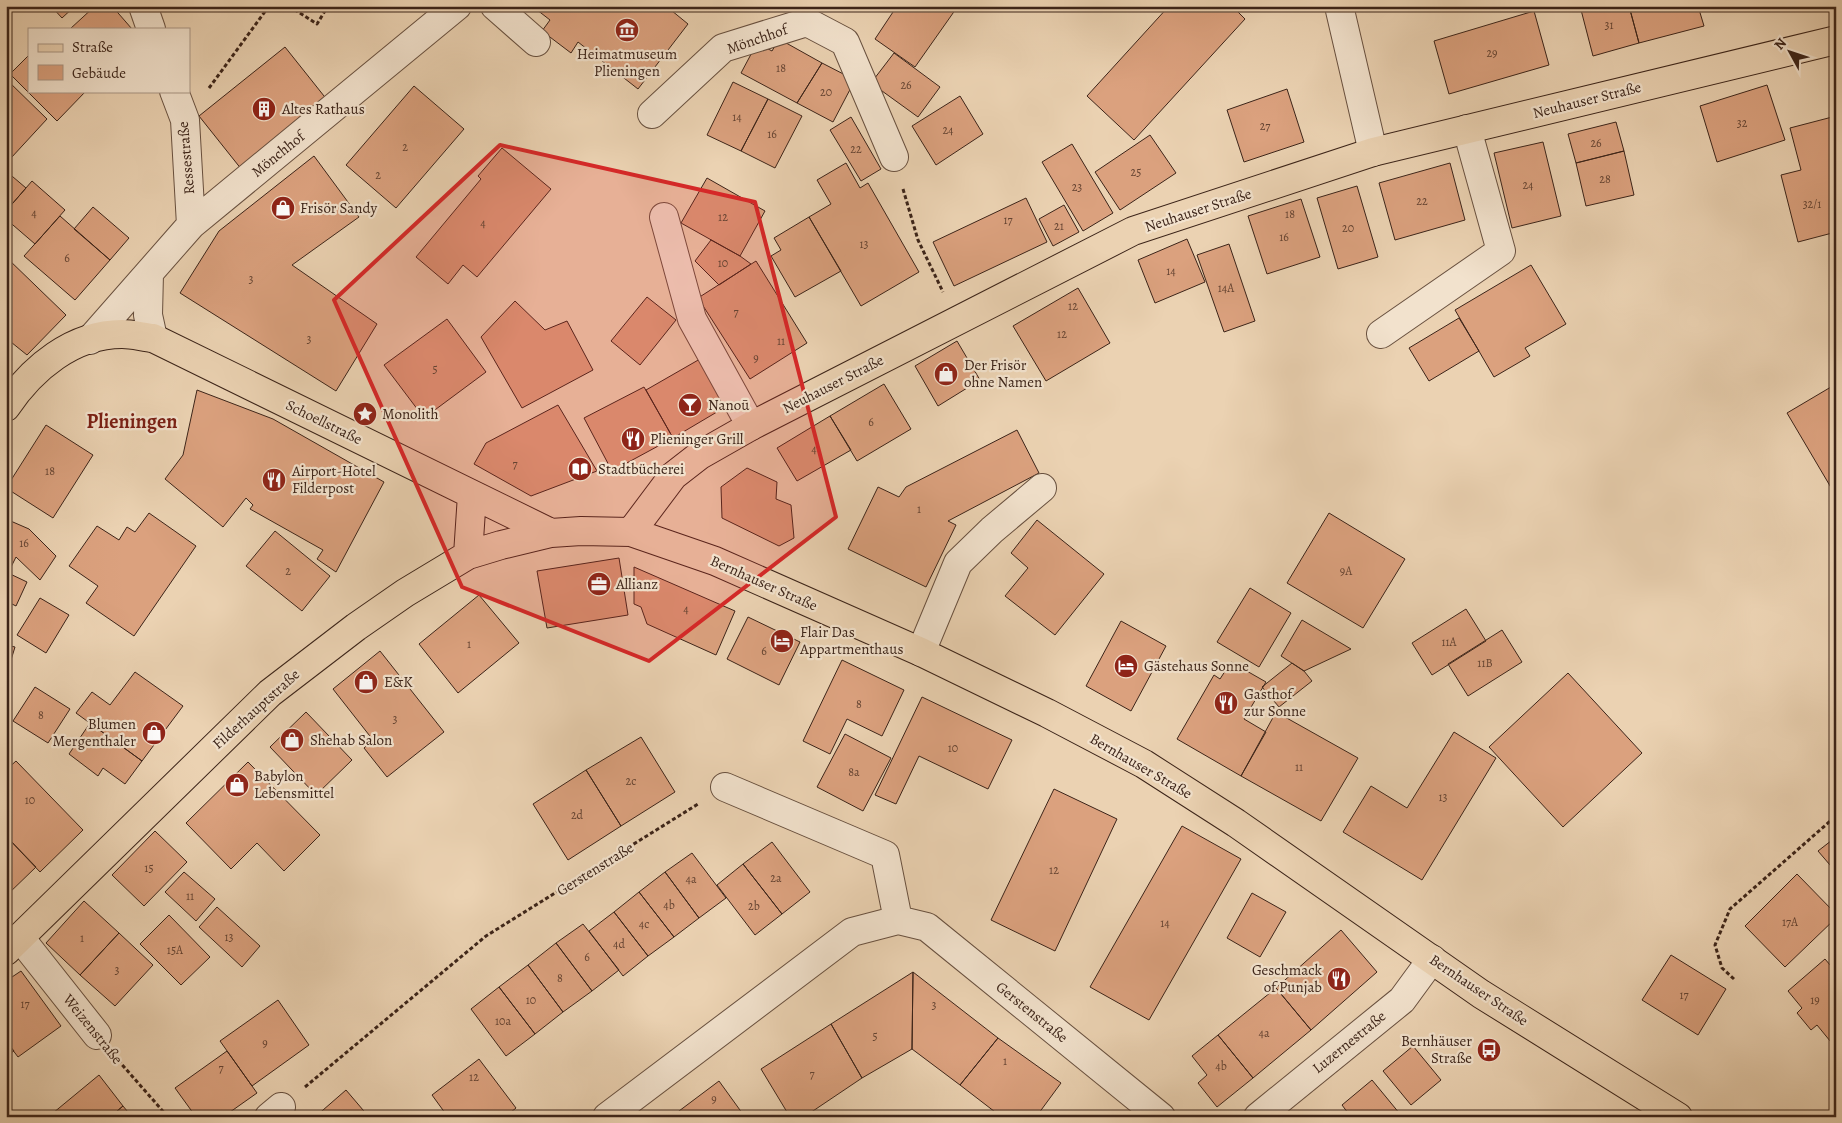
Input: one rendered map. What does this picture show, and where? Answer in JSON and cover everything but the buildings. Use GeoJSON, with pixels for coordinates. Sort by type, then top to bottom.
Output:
{"type":"FeatureCollection","features":[{"type":"Feature","properties":{"kind":"main road","name":"Neuhauser Straße"},"geometry":{"type":"LineString","coordinates":[[631,532],[673,476],[700,455],[751,426],[1132,231],[1373,152],[1836,40]]}},
{"type":"Feature","properties":{"kind":"main road","name":"Schoellstraße"},"geometry":{"type":"LineString","coordinates":[[6,407],[36,370],[51,357],[75,344],[121,334],[153,338],[551,533]]}},
{"type":"Feature","properties":{"kind":"main road"},"geometry":{"type":"LineString","coordinates":[[468,555],[472,495]]}},
{"type":"Feature","properties":{"kind":"main road","name":"Bernhauser Straße"},"geometry":{"type":"LineString","coordinates":[[551,533],[581,531],[631,532],[715,560],[921,652],[1047,713],[1144,764],[1236,823],[1482,994],[1678,1117]]}},
{"type":"Feature","properties":{"kind":"main road","name":"Filderhauptstraße"},"geometry":{"type":"LineString","coordinates":[[14,945],[167,792],[270,693],[356,627],[468,555],[551,533]]}},
{"type":"Feature","properties":{"kind":"street"},"geometry":{"type":"LineString","coordinates":[[143,6],[152,28]]}},
{"type":"Feature","properties":{"kind":"street","name":"Mönchhof"},"geometry":{"type":"LineString","coordinates":[[90,340],[191,225],[457,6]]}},
{"type":"Feature","properties":{"kind":"street"},"geometry":{"type":"LineString","coordinates":[[495,6],[536,42]]}},
{"type":"Feature","properties":{"kind":"street"},"geometry":{"type":"LineString","coordinates":[[1339,6],[1373,152]]}},
{"type":"Feature","properties":{"kind":"street","name":"Mönchhof"},"geometry":{"type":"LineString","coordinates":[[652,114],[723,48],[807,22],[845,42],[894,157]]}},
{"type":"Feature","properties":{"kind":"street","name":"Ressestraße"},"geometry":{"type":"LineString","coordinates":[[174,92],[185,120],[191,225]]}},
{"type":"Feature","properties":{"kind":"street"},"geometry":{"type":"LineString","coordinates":[[1381,334],[1501,251],[1467,129]]}},
{"type":"Feature","properties":{"kind":"street"},"geometry":{"type":"LineString","coordinates":[[664,217],[692,318],[751,426]]}},
{"type":"Feature","properties":{"kind":"street"},"geometry":{"type":"LineString","coordinates":[[149,274],[148,315],[153,338]]}},
{"type":"Feature","properties":{"kind":"street"},"geometry":{"type":"LineString","coordinates":[[921,652],[958,563],[1042,488]]}},
{"type":"Feature","properties":{"kind":"street"},"geometry":{"type":"LineString","coordinates":[[726,787],[886,855],[898,920]]}},
{"type":"Feature","properties":{"kind":"street","name":"Gerstenstraße"},"geometry":{"type":"LineString","coordinates":[[607,1117],[852,932],[898,920],[927,927],[1161,1117]]}},
{"type":"Feature","properties":{"kind":"street","name":"Weizenstraße"},"geometry":{"type":"LineString","coordinates":[[14,945],[97,1035]]}},
{"type":"Feature","properties":{"kind":"street","name":"Luzernestraße"},"geometry":{"type":"LineString","coordinates":[[1258,1117],[1402,1000],[1432,959]]}},
{"type":"Feature","properties":{"kind":"path"},"geometry":{"type":"LineString","coordinates":[[185,120],[269,6]]}},
{"type":"Feature","properties":{"kind":"path"},"geometry":{"type":"LineString","coordinates":[[289,6],[317,24],[328,6]]}},
{"type":"Feature","properties":{"kind":"path"},"geometry":{"type":"LineString","coordinates":[[894,157],[918,240],[956,321]]}},
{"type":"Feature","properties":{"kind":"path","name":"Gerstenstraße"},"geometry":{"type":"LineString","coordinates":[[275,1112],[486,936],[726,787]]}},
{"type":"Feature","properties":{"kind":"path"},"geometry":{"type":"LineString","coordinates":[[1734,979],[1722,968],[1715,945],[1730,910],[1836,816]]}},
{"type":"Feature","properties":{"kind":"path","name":"Weizenstraße"},"geometry":{"type":"LineString","coordinates":[[97,1035],[168,1117]]}},
{"type":"Feature","properties":{"kind":"highlighted area"},"geometry":{"type":"Polygon","coordinates":[[[500,145],[755,202],[836,517],[649,661],[462,587],[334,300],[500,145]]]}},
{"type":"Feature","properties":{"kind":"place","name":"Heimatmuseum Plieningen"},"geometry":{"type":"Point","coordinates":[627,30]}},
{"type":"Feature","properties":{"kind":"place","name":"Altes Rathaus"},"geometry":{"type":"Point","coordinates":[264,109]}},
{"type":"Feature","properties":{"kind":"place","name":"Frisör Sandy"},"geometry":{"type":"Point","coordinates":[283,208]}},
{"type":"Feature","properties":{"kind":"place","name":"Der Frisör ohne Namen"},"geometry":{"type":"Point","coordinates":[946,374]}},
{"type":"Feature","properties":{"kind":"place","name":"Nanoū"},"geometry":{"type":"Point","coordinates":[690,405]}},
{"type":"Feature","properties":{"kind":"place","name":"Monolith"},"geometry":{"type":"Point","coordinates":[365,414]}},
{"type":"Feature","properties":{"kind":"place","name":"Plieninger Grill"},"geometry":{"type":"Point","coordinates":[633,439]}},
{"type":"Feature","properties":{"kind":"place","name":"Stadtbücherei"},"geometry":{"type":"Point","coordinates":[580,469]}},
{"type":"Feature","properties":{"kind":"place","name":"Airport-Hotel Filderpost"},"geometry":{"type":"Point","coordinates":[274,480]}},
{"type":"Feature","properties":{"kind":"place","name":"Allianz"},"geometry":{"type":"Point","coordinates":[599,584]}},
{"type":"Feature","properties":{"kind":"place","name":"Flair Das Appartmenthaus"},"geometry":{"type":"Point","coordinates":[782,641]}},
{"type":"Feature","properties":{"kind":"place","name":"Gästehaus Sonne"},"geometry":{"type":"Point","coordinates":[1126,666]}},
{"type":"Feature","properties":{"kind":"place","name":"E&K"},"geometry":{"type":"Point","coordinates":[366,682]}},
{"type":"Feature","properties":{"kind":"place","name":"Gasthof zur Sonne"},"geometry":{"type":"Point","coordinates":[1226,703]}},
{"type":"Feature","properties":{"kind":"place","name":"Blumen Mergenthaler"},"geometry":{"type":"Point","coordinates":[154,733]}},
{"type":"Feature","properties":{"kind":"place","name":"Shehab Salon"},"geometry":{"type":"Point","coordinates":[292,740]}},
{"type":"Feature","properties":{"kind":"place","name":"Babylon Lebensmittel"},"geometry":{"type":"Point","coordinates":[237,785]}},
{"type":"Feature","properties":{"kind":"place","name":"Geschmack of Punjab"},"geometry":{"type":"Point","coordinates":[1339,979]}},
{"type":"Feature","properties":{"kind":"place","name":"Bernhäuser Straße"},"geometry":{"type":"Point","coordinates":[1489,1050]}},
{"type":"Feature","properties":{"kind":"district","name":"Plieningen"},"geometry":{"type":"Point","coordinates":[132,421]}}]}
